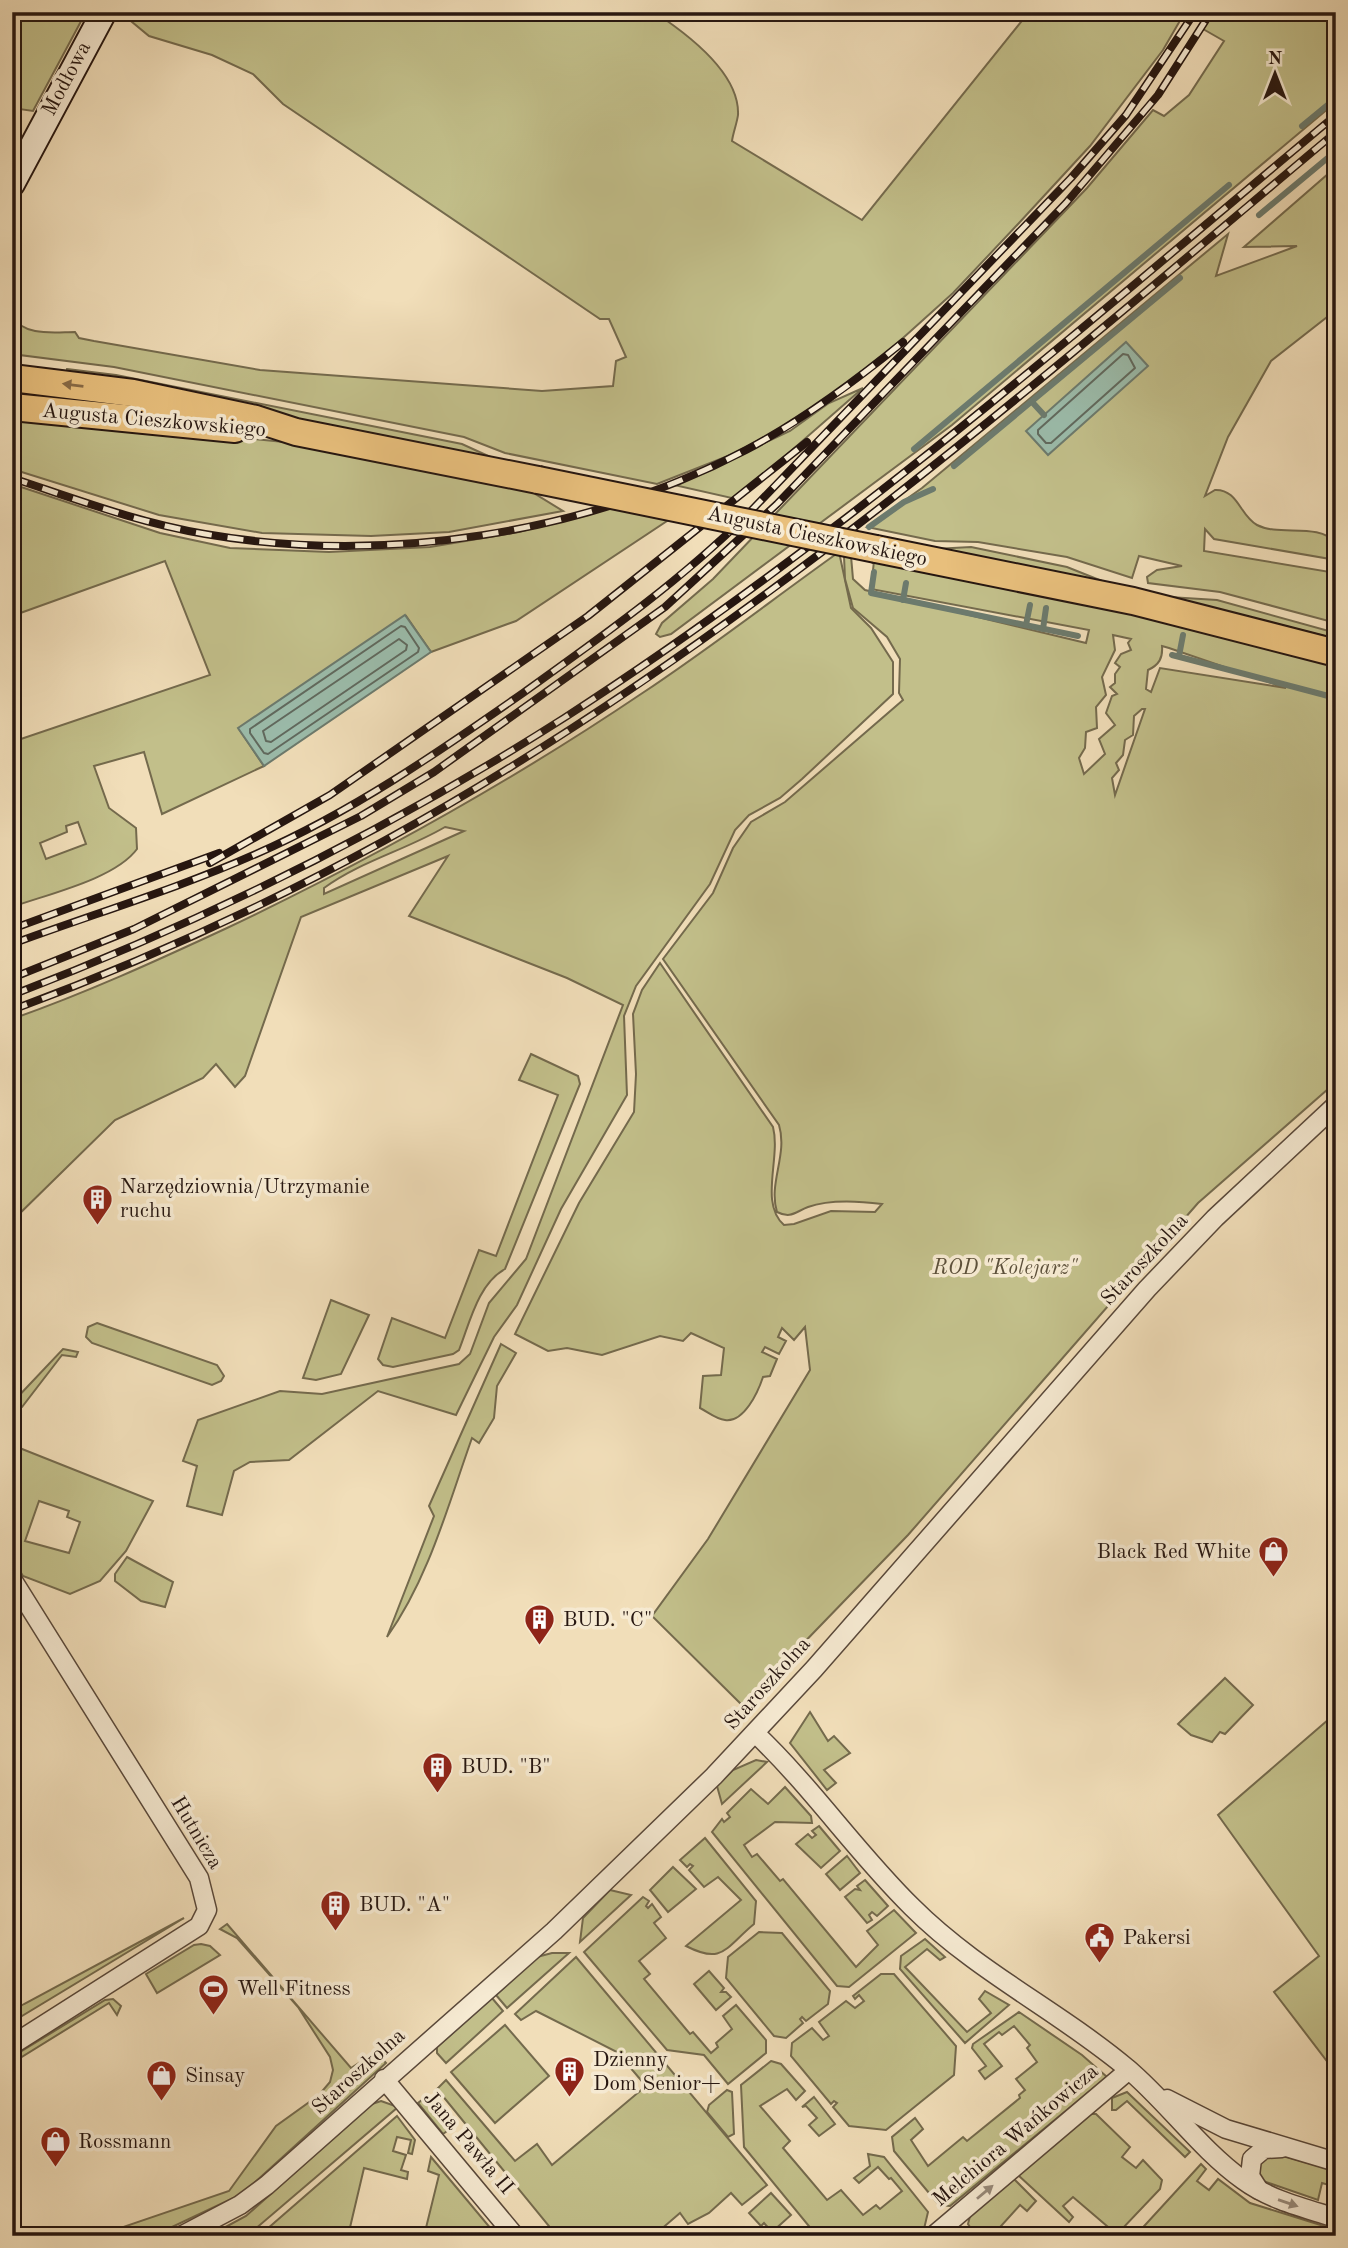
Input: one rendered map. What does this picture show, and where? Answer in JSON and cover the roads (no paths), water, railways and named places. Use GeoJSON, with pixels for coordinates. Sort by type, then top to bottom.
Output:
{"type":"FeatureCollection","features":[{"type":"Feature","properties":{"kind":"main road","name":"Augusta Cieszkowskiego"},"geometry":{"type":"LineString","coordinates":[[12,378],[133,393],[256,419],[296,432],[1145,604],[1336,653]]}},
{"type":"Feature","properties":{"kind":"main road","name":"Augusta Cieszkowskiego"},"geometry":{"type":"LineString","coordinates":[[12,407],[174,424],[296,432]]}},
{"type":"Feature","properties":{"kind":"street","name":"Modłowa"},"geometry":{"type":"LineString","coordinates":[[12,184],[104,12]]}},
{"type":"Feature","properties":{"kind":"street","name":"Staroszkolna"},"geometry":{"type":"LineString","coordinates":[[181,2236],[240,2205],[267,2185],[591,1896],[755,1734],[1147,1289],[1215,1218],[1336,1105]]}},
{"type":"Feature","properties":{"kind":"street","name":"Hutnicza"},"geometry":{"type":"LineString","coordinates":[[12,1579],[199,1878],[207,1910],[199,1926],[12,2045]]}},
{"type":"Feature","properties":{"kind":"street"},"geometry":{"type":"LineString","coordinates":[[755,1734],[911,1907],[1010,1987],[1094,2042],[1129,2070],[1229,2169],[1259,2190],[1336,2218]]}},
{"type":"Feature","properties":{"kind":"street","name":"Melchiora Wańkowicza"},"geometry":{"type":"LineString","coordinates":[[933,2236],[1129,2070]]}},
{"type":"Feature","properties":{"kind":"street","name":"Jana Pawła II"},"geometry":{"type":"LineString","coordinates":[[384,2080],[515,2236]]}},
{"type":"Feature","properties":{"kind":"street"},"geometry":{"type":"LineString","coordinates":[[1146,2086],[1226,2129],[1336,2162]]}},
{"type":"Feature","properties":{"kind":"street"},"geometry":{"type":"LineString","coordinates":[[1259,2190],[1250,2176],[1250,2163],[1256,2152],[1269,2148],[1296,2150]]}},
{"type":"Feature","properties":{"kind":"water"},"geometry":{"type":"Polygon","coordinates":[[[1126,342],[1148,366],[1048,455],[1026,431],[1126,342]]]}},
{"type":"Feature","properties":{"kind":"water"},"geometry":{"type":"Polygon","coordinates":[[[405,615],[431,652],[264,766],[238,728],[405,615]]]}},
{"type":"Feature","properties":{"kind":"waterway"},"geometry":{"type":"LineString","coordinates":[[1302,126],[1336,98]]}},
{"type":"Feature","properties":{"kind":"waterway"},"geometry":{"type":"LineString","coordinates":[[1259,215],[1336,151]]}},
{"type":"Feature","properties":{"kind":"waterway"},"geometry":{"type":"LineString","coordinates":[[914,449],[1229,185]]}},
{"type":"Feature","properties":{"kind":"waterway"},"geometry":{"type":"LineString","coordinates":[[954,466],[1180,278]]}},
{"type":"Feature","properties":{"kind":"waterway"},"geometry":{"type":"LineString","coordinates":[[1033,403],[1044,415]]}},
{"type":"Feature","properties":{"kind":"waterway"},"geometry":{"type":"LineString","coordinates":[[869,527],[904,502],[933,489]]}},
{"type":"Feature","properties":{"kind":"waterway"},"geometry":{"type":"LineString","coordinates":[[874,572],[871,593],[1078,636]]}},
{"type":"Feature","properties":{"kind":"waterway"},"geometry":{"type":"LineString","coordinates":[[903,600],[906,583]]}},
{"type":"Feature","properties":{"kind":"waterway"},"geometry":{"type":"LineString","coordinates":[[1026,625],[1030,605]]}},
{"type":"Feature","properties":{"kind":"waterway"},"geometry":{"type":"LineString","coordinates":[[1043,629],[1046,608]]}},
{"type":"Feature","properties":{"kind":"waterway"},"geometry":{"type":"LineString","coordinates":[[1179,656],[1183,635]]}},
{"type":"Feature","properties":{"kind":"waterway"},"geometry":{"type":"LineString","coordinates":[[1172,655],[1336,698]]}},
{"type":"Feature","properties":{"kind":"railway"},"geometry":{"type":"LineString","coordinates":[[12,944],[226,867],[326,820],[458,738],[552,672],[694,564],[747,515],[1071,178],[1126,115],[1195,12]]}},
{"type":"Feature","properties":{"kind":"railway"},"geometry":{"type":"LineString","coordinates":[[12,978],[134,929],[361,816],[434,772],[665,607],[777,504],[1066,203],[1158,95],[1211,12]]}},
{"type":"Feature","properties":{"kind":"railway"},"geometry":{"type":"LineString","coordinates":[[12,995],[155,936],[295,870],[431,798],[564,718],[666,650],[863,505],[1054,351],[1336,115]]}},
{"type":"Feature","properties":{"kind":"railway"},"geometry":{"type":"LineString","coordinates":[[12,1010],[141,959],[329,870],[450,804],[619,697],[726,623],[934,465],[1336,132]]}},
{"type":"Feature","properties":{"kind":"railway"},"geometry":{"type":"LineString","coordinates":[[12,478],[156,524],[273,543],[343,546],[413,543],[483,535],[552,522],[619,503],[684,479],[746,450],[788,426],[847,386],[903,342]]}},
{"type":"Feature","properties":{"kind":"railway"},"geometry":{"type":"LineString","coordinates":[[210,863],[330,795],[588,616],[807,442]]}},
{"type":"Feature","properties":{"kind":"railway"},"geometry":{"type":"LineString","coordinates":[[12,929],[219,853]]}},
{"type":"Feature","properties":{"kind":"place","name":"Narzędziownia/Utrzymanie ruchu"},"geometry":{"type":"Point","coordinates":[97,1226]}},
{"type":"Feature","properties":{"kind":"place","name":"Black Red White"},"geometry":{"type":"Point","coordinates":[1274,1579]}},
{"type":"Feature","properties":{"kind":"place","name":"BUD. \"C\""},"geometry":{"type":"Point","coordinates":[540,1647]}},
{"type":"Feature","properties":{"kind":"place","name":"BUD. \"B\""},"geometry":{"type":"Point","coordinates":[438,1794]}},
{"type":"Feature","properties":{"kind":"place","name":"BUD. \"A\""},"geometry":{"type":"Point","coordinates":[336,1932]}},
{"type":"Feature","properties":{"kind":"place","name":"Pakersi"},"geometry":{"type":"Point","coordinates":[1100,1965]}},
{"type":"Feature","properties":{"kind":"place","name":"Well Fitness"},"geometry":{"type":"Point","coordinates":[214,2016]}},
{"type":"Feature","properties":{"kind":"place","name":"Dzienny Dom Senior+"},"geometry":{"type":"Point","coordinates":[570,2099]}},
{"type":"Feature","properties":{"kind":"place","name":"Sinsay"},"geometry":{"type":"Point","coordinates":[162,2103]}},
{"type":"Feature","properties":{"kind":"place","name":"Rossmann"},"geometry":{"type":"Point","coordinates":[55,2169]}},
{"type":"Feature","properties":{"kind":"park label","name":"ROD \"Kolejarz\""},"geometry":{"type":"Point","coordinates":[1005,1268]}}]}
